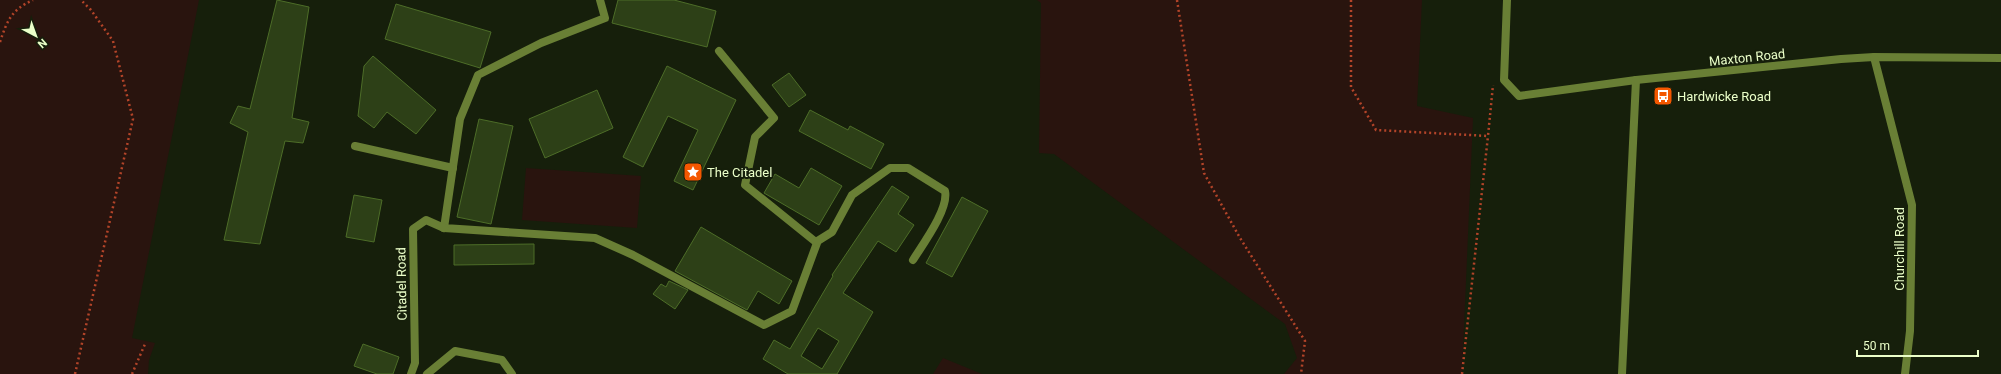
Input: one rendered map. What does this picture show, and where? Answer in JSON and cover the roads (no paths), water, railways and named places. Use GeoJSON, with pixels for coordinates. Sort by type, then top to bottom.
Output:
{"type":"FeatureCollection","features":[{"type":"Feature","properties":{"kind":"street"},"geometry":{"type":"LineString","coordinates":[[600,0],[605,18],[541,43],[478,75],[460,119],[444,228],[595,238],[633,255],[764,325],[792,311],[817,243],[816,242]]}},
{"type":"Feature","properties":{"kind":"street","name":"Maxton Road"},"geometry":{"type":"LineString","coordinates":[[1507,0],[1504,80],[1520,96],[1636,80],[1874,57],[2001,58]]}},
{"type":"Feature","properties":{"kind":"street"},"geometry":{"type":"LineString","coordinates":[[719,50],[774,118],[755,137],[745,185],[816,242]]}},
{"type":"Feature","properties":{"kind":"street","name":"Churchill Road"},"geometry":{"type":"LineString","coordinates":[[1874,57],[1912,205],[1910,330],[1905,374]]}},
{"type":"Feature","properties":{"kind":"street"},"geometry":{"type":"LineString","coordinates":[[1622,374],[1636,80]]}},
{"type":"Feature","properties":{"kind":"street"},"geometry":{"type":"LineString","coordinates":[[355,146],[453,168]]}},
{"type":"Feature","properties":{"kind":"street"},"geometry":{"type":"LineString","coordinates":[[816,242],[832,232],[852,195],[865,184],[890,168],[908,168],[945,191],[947,199],[935,225],[913,260]]}},
{"type":"Feature","properties":{"kind":"street","name":"Citadel Road"},"geometry":{"type":"LineString","coordinates":[[411,374],[415,363],[413,229],[426,220],[444,228]]}},
{"type":"Feature","properties":{"kind":"street"},"geometry":{"type":"LineString","coordinates":[[427,374],[455,352],[502,360],[512,374]]}},
{"type":"Feature","properties":{"kind":"place","name":"Hardwicke Road"},"geometry":{"type":"Point","coordinates":[1663,96]}},
{"type":"Feature","properties":{"kind":"place","name":"The Citadel"},"geometry":{"type":"Point","coordinates":[693,172]}}]}
